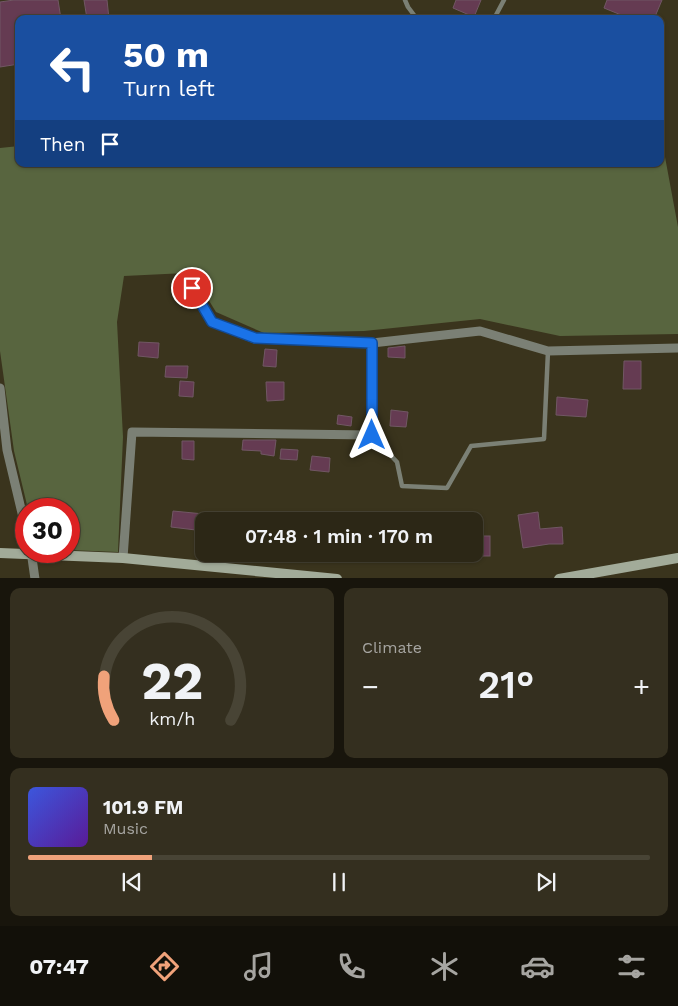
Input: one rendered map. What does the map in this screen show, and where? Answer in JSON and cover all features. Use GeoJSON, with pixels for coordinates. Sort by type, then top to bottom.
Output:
{"type":"FeatureCollection","features":[{"type":"Feature","properties":{"kind":"street"},"geometry":{"type":"LineString","coordinates":[[192,288],[212,322],[255,338],[372,343],[480,331],[548,352],[678,348]]}},
{"type":"Feature","properties":{"kind":"street"},"geometry":{"type":"LineString","coordinates":[[123,558],[132,432],[372,435],[372,343]]}},
{"type":"Feature","properties":{"kind":"street"},"geometry":{"type":"LineString","coordinates":[[0,388],[3,434],[18,498]]}},
{"type":"Feature","properties":{"kind":"street"},"geometry":{"type":"LineString","coordinates":[[0,553],[15,553]]}},
{"type":"Feature","properties":{"kind":"street"},"geometry":{"type":"LineString","coordinates":[[80,556],[337,578]]}},
{"type":"Feature","properties":{"kind":"street"},"geometry":{"type":"LineString","coordinates":[[558,578],[678,558]]}},
{"type":"Feature","properties":{"kind":"street"},"geometry":{"type":"LineString","coordinates":[[33,563],[35,578]]}},
{"type":"Feature","properties":{"kind":"lane"},"geometry":{"type":"LineString","coordinates":[[405,0],[414,15]]}},
{"type":"Feature","properties":{"kind":"lane"},"geometry":{"type":"LineString","coordinates":[[496,15],[504,0]]}},
{"type":"Feature","properties":{"kind":"lane"},"geometry":{"type":"LineString","coordinates":[[372,435],[397,462],[402,486],[447,488],[471,446],[544,439],[548,352]]}},
{"type":"Feature","properties":{"kind":"green space"},"geometry":{"type":"Polygon","coordinates":[[[15,146],[15,167],[664,167],[664,152],[678,227],[678,334],[560,336],[480,319],[364,331],[264,333],[216,312],[195,278],[186,273],[124,276],[117,322],[123,437],[118,552],[80,550],[80,498],[25,498],[14,451],[0,351],[0,148],[15,146]]]}},
{"type":"Feature","properties":{"kind":"building"},"geometry":{"type":"Polygon","coordinates":[[[14,0],[58,0],[60,15],[15,15],[15,65],[0,67],[0,2],[14,0]]]}},
{"type":"Feature","properties":{"kind":"building"},"geometry":{"type":"Polygon","coordinates":[[[84,0],[107,0],[109,15],[86,15],[84,0]]]}},
{"type":"Feature","properties":{"kind":"building"},"geometry":{"type":"Polygon","coordinates":[[[456,0],[481,0],[475,15],[469,15],[453,8],[456,0]]]}},
{"type":"Feature","properties":{"kind":"building"},"geometry":{"type":"Polygon","coordinates":[[[607,0],[662,0],[656,15],[621,15],[604,8],[607,0]]]}},
{"type":"Feature","properties":{"kind":"building"},"geometry":{"type":"Polygon","coordinates":[[[139,342],[159,343],[158,358],[138,356],[139,342]]]}},
{"type":"Feature","properties":{"kind":"building"},"geometry":{"type":"Polygon","coordinates":[[[405,346],[405,358],[388,357],[388,348],[405,346]]]}},
{"type":"Feature","properties":{"kind":"building"},"geometry":{"type":"Polygon","coordinates":[[[265,349],[277,350],[276,367],[263,366],[265,349]]]}},
{"type":"Feature","properties":{"kind":"building"},"geometry":{"type":"Polygon","coordinates":[[[624,361],[641,361],[641,389],[623,389],[624,361]]]}},
{"type":"Feature","properties":{"kind":"building"},"geometry":{"type":"Polygon","coordinates":[[[166,366],[188,366],[187,378],[165,377],[166,366]]]}},
{"type":"Feature","properties":{"kind":"building"},"geometry":{"type":"Polygon","coordinates":[[[180,381],[194,382],[193,397],[179,396],[180,381]]]}},
{"type":"Feature","properties":{"kind":"building"},"geometry":{"type":"Polygon","coordinates":[[[266,382],[284,382],[284,400],[267,401],[266,382]]]}},
{"type":"Feature","properties":{"kind":"building"},"geometry":{"type":"Polygon","coordinates":[[[557,397],[588,400],[586,417],[556,415],[557,397]]]}},
{"type":"Feature","properties":{"kind":"building"},"geometry":{"type":"Polygon","coordinates":[[[391,410],[408,412],[406,427],[390,426],[391,410]]]}},
{"type":"Feature","properties":{"kind":"building"},"geometry":{"type":"Polygon","coordinates":[[[338,415],[352,417],[351,426],[337,424],[338,415]]]}},
{"type":"Feature","properties":{"kind":"building"},"geometry":{"type":"Polygon","coordinates":[[[243,440],[276,440],[274,456],[261,454],[261,451],[242,450],[243,440]]]}},
{"type":"Feature","properties":{"kind":"building"},"geometry":{"type":"Polygon","coordinates":[[[182,441],[194,441],[194,460],[182,459],[182,441]]]}},
{"type":"Feature","properties":{"kind":"building"},"geometry":{"type":"Polygon","coordinates":[[[281,449],[298,450],[297,460],[280,459],[281,449]]]}},
{"type":"Feature","properties":{"kind":"building"},"geometry":{"type":"Polygon","coordinates":[[[312,456],[330,458],[329,472],[310,470],[312,456]]]}},
{"type":"Feature","properties":{"kind":"building"},"geometry":{"type":"Polygon","coordinates":[[[173,511],[195,513],[195,530],[171,527],[173,511]]]}},
{"type":"Feature","properties":{"kind":"building"},"geometry":{"type":"Polygon","coordinates":[[[538,512],[540,529],[562,527],[563,544],[523,548],[518,515],[538,512]]]}},
{"type":"Feature","properties":{"kind":"building"},"geometry":{"type":"Polygon","coordinates":[[[483,536],[490,536],[490,556],[483,556],[483,536]]]}},
{"type":"Feature","properties":{"kind":"route"},"geometry":{"type":"LineString","coordinates":[[192,288],[212,322],[255,338],[372,343],[372,435]]}}]}
